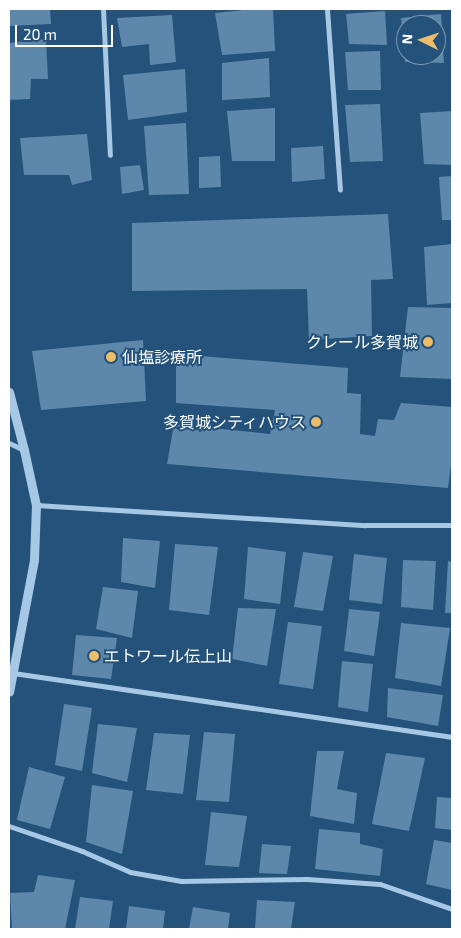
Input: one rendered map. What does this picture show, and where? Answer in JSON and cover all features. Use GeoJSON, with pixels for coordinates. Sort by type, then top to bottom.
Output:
{"type":"FeatureCollection","features":[{"type":"Feature","properties":{"kind":"street"},"geometry":{"type":"LineString","coordinates":[[103,9],[110,155]]}},
{"type":"Feature","properties":{"kind":"street"},"geometry":{"type":"LineString","coordinates":[[327,9],[340,190]]}},
{"type":"Feature","properties":{"kind":"street"},"geometry":{"type":"LineString","coordinates":[[9,392],[36,505],[34,560],[9,692]]}},
{"type":"Feature","properties":{"kind":"street"},"geometry":{"type":"LineString","coordinates":[[9,443],[24,450]]}},
{"type":"Feature","properties":{"kind":"street"},"geometry":{"type":"LineString","coordinates":[[36,505],[364,525],[452,525]]}},
{"type":"Feature","properties":{"kind":"street"},"geometry":{"type":"LineString","coordinates":[[13,673],[452,737]]}},
{"type":"Feature","properties":{"kind":"street"},"geometry":{"type":"LineString","coordinates":[[9,826],[82,851],[130,872],[156,877],[181,881],[307,879],[380,884],[452,909]]}},
{"type":"Feature","properties":{"kind":"building"},"geometry":{"type":"Polygon","coordinates":[[[9,9],[50,9],[51,24],[9,26],[9,9]]]}},
{"type":"Feature","properties":{"kind":"building"},"geometry":{"type":"Polygon","coordinates":[[[273,9],[275,51],[222,55],[215,13],[273,9]]]}},
{"type":"Feature","properties":{"kind":"building"},"geometry":{"type":"Polygon","coordinates":[[[385,11],[387,45],[349,44],[346,14],[385,11]]]}},
{"type":"Feature","properties":{"kind":"building"},"geometry":{"type":"Polygon","coordinates":[[[172,15],[176,62],[150,65],[149,44],[122,47],[117,18],[172,15]]]}},
{"type":"Feature","properties":{"kind":"building"},"geometry":{"type":"Polygon","coordinates":[[[46,39],[48,79],[31,79],[30,99],[9,100],[9,43],[46,39]]]}},
{"type":"Feature","properties":{"kind":"building"},"geometry":{"type":"Polygon","coordinates":[[[380,51],[381,90],[348,90],[345,52],[380,51]]]}},
{"type":"Feature","properties":{"kind":"building"},"geometry":{"type":"Polygon","coordinates":[[[269,58],[270,97],[222,100],[222,63],[269,58]]]}},
{"type":"Feature","properties":{"kind":"building"},"geometry":{"type":"Polygon","coordinates":[[[185,69],[187,112],[128,120],[123,75],[185,69]]]}},
{"type":"Feature","properties":{"kind":"building"},"geometry":{"type":"Polygon","coordinates":[[[380,104],[383,161],[350,162],[345,105],[380,104]]]}},
{"type":"Feature","properties":{"kind":"building"},"geometry":{"type":"Polygon","coordinates":[[[275,108],[275,161],[232,161],[227,111],[275,108]]]}},
{"type":"Feature","properties":{"kind":"building"},"geometry":{"type":"Polygon","coordinates":[[[452,111],[452,165],[424,164],[420,113],[452,111]]]}},
{"type":"Feature","properties":{"kind":"building"},"geometry":{"type":"Polygon","coordinates":[[[186,123],[189,194],[149,195],[144,126],[186,123]]]}},
{"type":"Feature","properties":{"kind":"building"},"geometry":{"type":"Polygon","coordinates":[[[87,134],[92,180],[72,185],[69,175],[24,175],[20,138],[87,134]]]}},
{"type":"Feature","properties":{"kind":"building"},"geometry":{"type":"Polygon","coordinates":[[[323,146],[325,179],[292,182],[291,148],[323,146]]]}},
{"type":"Feature","properties":{"kind":"building"},"geometry":{"type":"Polygon","coordinates":[[[220,156],[221,187],[199,188],[199,157],[220,156]]]}},
{"type":"Feature","properties":{"kind":"building"},"geometry":{"type":"Polygon","coordinates":[[[140,165],[144,190],[122,194],[120,167],[140,165]]]}},
{"type":"Feature","properties":{"kind":"building"},"geometry":{"type":"Polygon","coordinates":[[[452,176],[452,220],[442,220],[439,177],[452,176]]]}},
{"type":"Feature","properties":{"kind":"building"},"geometry":{"type":"Polygon","coordinates":[[[388,214],[393,279],[371,280],[372,336],[309,340],[307,289],[132,291],[132,223],[388,214]]]}},
{"type":"Feature","properties":{"kind":"building"},"geometry":{"type":"Polygon","coordinates":[[[452,244],[452,303],[427,305],[424,247],[452,244]]]}},
{"type":"Feature","properties":{"kind":"building","name":"クレール多賀城"},"geometry":{"type":"Polygon","coordinates":[[[408,307],[452,308],[452,379],[400,377],[408,307]]]}},
{"type":"Feature","properties":{"kind":"building"},"geometry":{"type":"Polygon","coordinates":[[[143,340],[146,401],[41,410],[32,351],[143,340]]]}},
{"type":"Feature","properties":{"kind":"building","name":"多賀城シティハウス"},"geometry":{"type":"Polygon","coordinates":[[[176,354],[348,368],[347,393],[361,394],[360,434],[375,436],[378,419],[394,420],[401,403],[452,407],[452,457],[448,488],[167,464],[174,424],[270,434],[275,410],[176,403],[176,354]]]}},
{"type":"Feature","properties":{"kind":"building"},"geometry":{"type":"Polygon","coordinates":[[[123,538],[160,541],[155,588],[121,582],[123,538]]]}},
{"type":"Feature","properties":{"kind":"building"},"geometry":{"type":"Polygon","coordinates":[[[175,544],[218,547],[209,615],[169,610],[175,544]]]}},
{"type":"Feature","properties":{"kind":"building"},"geometry":{"type":"Polygon","coordinates":[[[248,547],[286,552],[280,604],[244,599],[248,547]]]}},
{"type":"Feature","properties":{"kind":"building"},"geometry":{"type":"Polygon","coordinates":[[[303,552],[333,556],[323,611],[294,607],[303,552]]]}},
{"type":"Feature","properties":{"kind":"building"},"geometry":{"type":"Polygon","coordinates":[[[354,554],[387,558],[382,604],[349,600],[354,554]]]}},
{"type":"Feature","properties":{"kind":"building"},"geometry":{"type":"Polygon","coordinates":[[[403,560],[436,561],[433,610],[401,607],[403,560]]]}},
{"type":"Feature","properties":{"kind":"building"},"geometry":{"type":"Polygon","coordinates":[[[448,561],[452,562],[452,613],[445,613],[448,561]]]}},
{"type":"Feature","properties":{"kind":"building"},"geometry":{"type":"Polygon","coordinates":[[[103,587],[138,591],[132,638],[96,629],[103,587]]]}},
{"type":"Feature","properties":{"kind":"building"},"geometry":{"type":"Polygon","coordinates":[[[238,608],[276,609],[267,666],[232,659],[238,608]]]}},
{"type":"Feature","properties":{"kind":"building"},"geometry":{"type":"Polygon","coordinates":[[[349,609],[380,612],[374,656],[344,651],[349,609]]]}},
{"type":"Feature","properties":{"kind":"building"},"geometry":{"type":"Polygon","coordinates":[[[288,622],[322,626],[313,689],[279,684],[288,622]]]}},
{"type":"Feature","properties":{"kind":"building"},"geometry":{"type":"Polygon","coordinates":[[[401,623],[450,628],[441,686],[395,678],[401,623]]]}},
{"type":"Feature","properties":{"kind":"building","name":"エトワール伝上山"},"geometry":{"type":"Polygon","coordinates":[[[76,635],[117,638],[111,679],[72,675],[76,635]]]}},
{"type":"Feature","properties":{"kind":"building"},"geometry":{"type":"Polygon","coordinates":[[[342,661],[373,664],[368,712],[338,707],[342,661]]]}},
{"type":"Feature","properties":{"kind":"building"},"geometry":{"type":"Polygon","coordinates":[[[388,688],[443,695],[438,726],[387,717],[388,688]]]}},
{"type":"Feature","properties":{"kind":"building"},"geometry":{"type":"Polygon","coordinates":[[[64,704],[92,708],[82,771],[55,765],[64,704]]]}},
{"type":"Feature","properties":{"kind":"building"},"geometry":{"type":"Polygon","coordinates":[[[98,724],[137,728],[127,782],[92,773],[98,724]]]}},
{"type":"Feature","properties":{"kind":"building"},"geometry":{"type":"Polygon","coordinates":[[[204,732],[235,734],[229,802],[196,800],[204,732]]]}},
{"type":"Feature","properties":{"kind":"building"},"geometry":{"type":"Polygon","coordinates":[[[154,733],[190,735],[183,794],[146,790],[154,733]]]}},
{"type":"Feature","properties":{"kind":"building"},"geometry":{"type":"Polygon","coordinates":[[[317,751],[344,751],[337,789],[357,793],[354,824],[310,816],[317,751]]]}},
{"type":"Feature","properties":{"kind":"building"},"geometry":{"type":"Polygon","coordinates":[[[386,753],[425,758],[409,831],[372,824],[386,753]]]}},
{"type":"Feature","properties":{"kind":"building"},"geometry":{"type":"Polygon","coordinates":[[[29,767],[65,777],[50,829],[17,820],[29,767]]]}},
{"type":"Feature","properties":{"kind":"building"},"geometry":{"type":"Polygon","coordinates":[[[92,785],[133,791],[122,854],[86,842],[92,785]]]}},
{"type":"Feature","properties":{"kind":"building"},"geometry":{"type":"Polygon","coordinates":[[[437,797],[452,798],[452,830],[435,828],[437,797]]]}},
{"type":"Feature","properties":{"kind":"building"},"geometry":{"type":"Polygon","coordinates":[[[211,812],[247,816],[239,867],[205,865],[211,812]]]}},
{"type":"Feature","properties":{"kind":"building"},"geometry":{"type":"Polygon","coordinates":[[[319,829],[360,833],[360,844],[383,849],[380,876],[315,869],[319,829]]]}},
{"type":"Feature","properties":{"kind":"building"},"geometry":{"type":"Polygon","coordinates":[[[434,840],[452,843],[452,890],[426,884],[434,840]]]}},
{"type":"Feature","properties":{"kind":"building"},"geometry":{"type":"Polygon","coordinates":[[[262,844],[291,846],[287,874],[259,873],[262,844]]]}},
{"type":"Feature","properties":{"kind":"building"},"geometry":{"type":"Polygon","coordinates":[[[38,875],[75,880],[65,929],[12,929],[10,893],[34,892],[38,875]]]}},
{"type":"Feature","properties":{"kind":"building"},"geometry":{"type":"Polygon","coordinates":[[[80,897],[113,901],[109,929],[75,929],[80,897]]]}},
{"type":"Feature","properties":{"kind":"building"},"geometry":{"type":"Polygon","coordinates":[[[257,900],[295,902],[291,929],[255,929],[257,900]]]}},
{"type":"Feature","properties":{"kind":"building"},"geometry":{"type":"Polygon","coordinates":[[[129,906],[165,911],[163,929],[126,929],[129,906]]]}},
{"type":"Feature","properties":{"kind":"building"},"geometry":{"type":"Polygon","coordinates":[[[193,907],[230,913],[228,929],[189,929],[193,907]]]}},
{"type":"Feature","properties":{"kind":"place","name":"クレール多賀城"},"geometry":{"type":"Point","coordinates":[428,342]}},
{"type":"Feature","properties":{"kind":"place","name":"仙塩診療所"},"geometry":{"type":"Point","coordinates":[111,357]}},
{"type":"Feature","properties":{"kind":"place","name":"多賀城シティハウス"},"geometry":{"type":"Point","coordinates":[316,422]}},
{"type":"Feature","properties":{"kind":"place","name":"エトワール伝上山"},"geometry":{"type":"Point","coordinates":[94,656]}}]}
